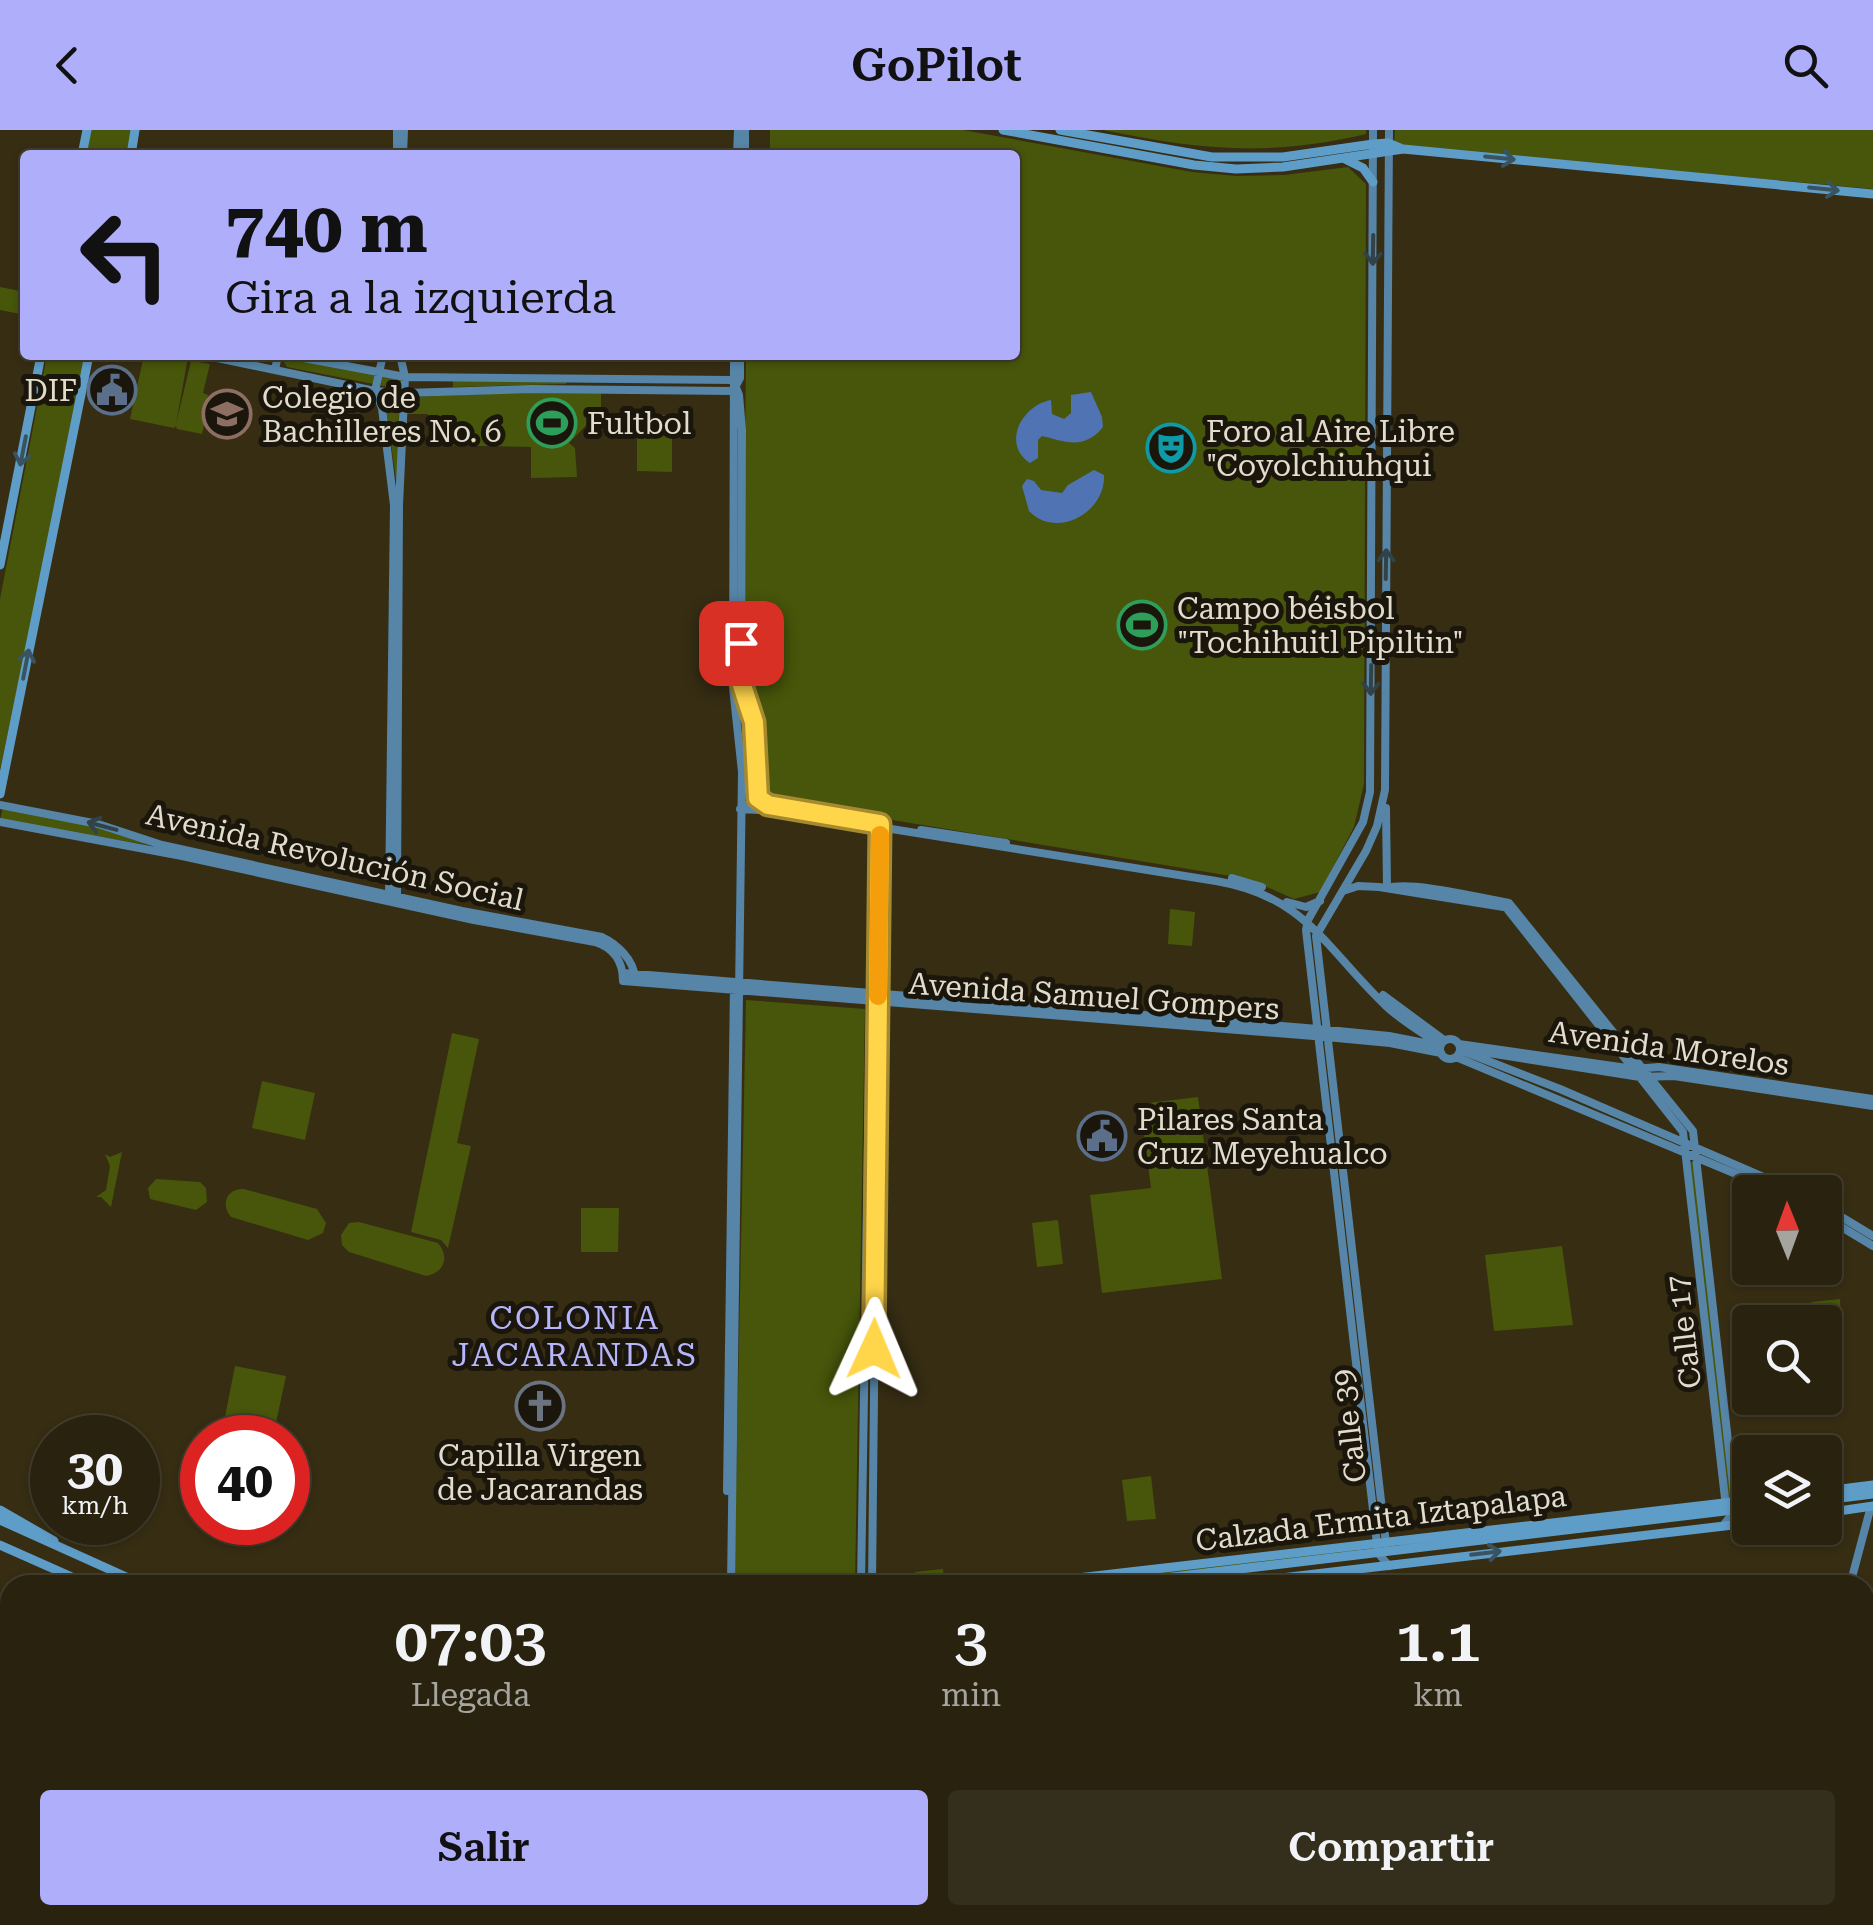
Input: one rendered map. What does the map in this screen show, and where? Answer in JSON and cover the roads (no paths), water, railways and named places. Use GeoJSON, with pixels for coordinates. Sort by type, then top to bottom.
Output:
{"type":"FeatureCollection","features":[{"type":"Feature","properties":{"kind":"main road"},"geometry":{"type":"LineString","coordinates":[[1003,130],[1071,137],[1194,165],[1236,169],[1342,158],[1373,148]]}},
{"type":"Feature","properties":{"kind":"main road"},"geometry":{"type":"LineString","coordinates":[[1060,130],[1071,137]]}},
{"type":"Feature","properties":{"kind":"main road"},"geometry":{"type":"LineString","coordinates":[[1096,142],[1247,158],[1388,147],[1873,194]]}},
{"type":"Feature","properties":{"kind":"main road"},"geometry":{"type":"LineString","coordinates":[[1342,158],[1363,168],[1374,182]]}},
{"type":"Feature","properties":{"kind":"main road"},"geometry":{"type":"LineString","coordinates":[[0,565],[41,360]]}},
{"type":"Feature","properties":{"kind":"main road"},"geometry":{"type":"LineString","coordinates":[[0,794],[88,360]]}},
{"type":"Feature","properties":{"kind":"main road"},"geometry":{"type":"LineString","coordinates":[[1842,1489],[1873,1485]]}},
{"type":"Feature","properties":{"kind":"main road"},"geometry":{"type":"LineString","coordinates":[[1842,1498],[1873,1494]]}},
{"type":"Feature","properties":{"kind":"main road"},"geometry":{"type":"LineString","coordinates":[[1842,1510],[1872,1507]]}},
{"type":"Feature","properties":{"kind":"main road"},"geometry":{"type":"LineString","coordinates":[[0,1510],[46,1534],[58,1548]]}},
{"type":"Feature","properties":{"kind":"main road","name":"Calzada Ermita Iztapalapa"},"geometry":{"type":"LineString","coordinates":[[1116,1575],[1732,1510]]}},
{"type":"Feature","properties":{"kind":"main road","name":"Calzada Ermita Iztapalapa"},"geometry":{"type":"LineString","coordinates":[[1310,1575],[1732,1511]]}},
{"type":"Feature","properties":{"kind":"main road"},"geometry":{"type":"LineString","coordinates":[[0,1520],[121,1575]]}},
{"type":"Feature","properties":{"kind":"main road"},"geometry":{"type":"LineString","coordinates":[[0,1545],[68,1575]]}},
{"type":"Feature","properties":{"kind":"main road","name":"Calzada Ermita Iztapalapa"},"geometry":{"type":"LineString","coordinates":[[1181,1575],[1382,1548]]}},
{"type":"Feature","properties":{"kind":"street"},"geometry":{"type":"LineString","coordinates":[[1309,918],[1363,822],[1370,792],[1373,130]]}},
{"type":"Feature","properties":{"kind":"street"},"geometry":{"type":"LineString","coordinates":[[1388,888],[1385,790],[1389,130]]}},
{"type":"Feature","properties":{"kind":"street"},"geometry":{"type":"LineString","coordinates":[[228,360],[405,394],[735,385]]}},
{"type":"Feature","properties":{"kind":"street"},"geometry":{"type":"LineString","coordinates":[[275,370],[277,360]]}},
{"type":"Feature","properties":{"kind":"street"},"geometry":{"type":"LineString","coordinates":[[313,360],[406,377],[735,385]]}},
{"type":"Feature","properties":{"kind":"street"},"geometry":{"type":"LineString","coordinates":[[381,360],[375,391],[382,408],[394,494],[393,895]]}},
{"type":"Feature","properties":{"kind":"street"},"geometry":{"type":"LineString","coordinates":[[394,675],[406,377],[401,360]]}},
{"type":"Feature","properties":{"kind":"street"},"geometry":{"type":"LineString","coordinates":[[728,1575],[740,809],[740,750],[732,687],[738,360]]}},
{"type":"Feature","properties":{"kind":"street"},"geometry":{"type":"LineString","coordinates":[[739,360],[740,679],[754,722],[756,749],[756,793],[753,801],[740,809]]}},
{"type":"Feature","properties":{"kind":"street"},"geometry":{"type":"LineString","coordinates":[[451,377],[451,392]]}},
{"type":"Feature","properties":{"kind":"street"},"geometry":{"type":"LineString","coordinates":[[735,385],[742,430]]}},
{"type":"Feature","properties":{"kind":"street"},"geometry":{"type":"LineString","coordinates":[[1373,399],[1380,394],[1388,398]]}},
{"type":"Feature","properties":{"kind":"street"},"geometry":{"type":"LineString","coordinates":[[382,408],[393,401],[402,408]]}},
{"type":"Feature","properties":{"kind":"street"},"geometry":{"type":"LineString","coordinates":[[1372,521],[1378,526],[1387,520]]}},
{"type":"Feature","properties":{"kind":"street"},"geometry":{"type":"LineString","coordinates":[[740,750],[748,758],[756,749]]}},
{"type":"Feature","properties":{"kind":"street"},"geometry":{"type":"LineString","coordinates":[[1319,928],[1366,851],[1377,826],[1385,790]]}},
{"type":"Feature","properties":{"kind":"street"},"geometry":{"type":"LineString","coordinates":[[756,793],[768,805],[1234,884],[1309,918]]}},
{"type":"Feature","properties":{"kind":"street","name":"Avenida Revolución Social"},"geometry":{"type":"LineString","coordinates":[[0,805],[601,943],[620,961],[623,977]]}},
{"type":"Feature","properties":{"kind":"street"},"geometry":{"type":"LineString","coordinates":[[740,809],[876,825],[1235,879],[1261,887],[1309,918],[1390,1002],[1441,1046],[1448,1059],[1459,1050]]}},
{"type":"Feature","properties":{"kind":"street"},"geometry":{"type":"LineString","coordinates":[[54,833],[62,826],[59,816]]}},
{"type":"Feature","properties":{"kind":"street"},"geometry":{"type":"LineString","coordinates":[[72,836],[68,826],[74,819]]}},
{"type":"Feature","properties":{"kind":"street","name":"Avenida Revolución Social"},"geometry":{"type":"LineString","coordinates":[[0,822],[602,937],[617,947],[635,978]]}},
{"type":"Feature","properties":{"kind":"street"},"geometry":{"type":"LineString","coordinates":[[862,1575],[876,825]]}},
{"type":"Feature","properties":{"kind":"street"},"geometry":{"type":"LineString","coordinates":[[1353,841],[1356,854],[1366,851]]}},
{"type":"Feature","properties":{"kind":"street"},"geometry":{"type":"LineString","coordinates":[[1344,859],[1353,861],[1351,875]]}},
{"type":"Feature","properties":{"kind":"street"},"geometry":{"type":"LineString","coordinates":[[1343,892],[1358,886],[1388,888],[1510,908],[1690,1126],[1695,1146]]}},
{"type":"Feature","properties":{"kind":"street"},"geometry":{"type":"LineString","coordinates":[[1287,902],[1306,908],[1323,898]]}},
{"type":"Feature","properties":{"kind":"street","name":"Calle 39"},"geometry":{"type":"LineString","coordinates":[[1309,918],[1308,957],[1322,1033],[1382,1548],[1389,1566]]}},
{"type":"Feature","properties":{"kind":"street","name":"Calle 39"},"geometry":{"type":"LineString","coordinates":[[1319,928],[1322,1033]]}},
{"type":"Feature","properties":{"kind":"street","name":"Avenida Samuel Gompers"},"geometry":{"type":"LineString","coordinates":[[623,977],[1441,1046]]}},
{"type":"Feature","properties":{"kind":"street"},"geometry":{"type":"LineString","coordinates":[[872,1575],[874,997]]}},
{"type":"Feature","properties":{"kind":"street"},"geometry":{"type":"LineString","coordinates":[[1441,1046],[1453,1039],[1459,1050],[1686,1147],[1696,1156],[1739,1175]]}},
{"type":"Feature","properties":{"kind":"street","name":"Avenida Morelos"},"geometry":{"type":"LineString","coordinates":[[1459,1050],[1873,1102]]}},
{"type":"Feature","properties":{"kind":"street"},"geometry":{"type":"LineString","coordinates":[[1642,1072],[1681,1128],[1686,1147]]}},
{"type":"Feature","properties":{"kind":"street"},"geometry":{"type":"LineString","coordinates":[[1686,1147],[1695,1146],[1760,1175]]}},
{"type":"Feature","properties":{"kind":"street","name":"Calle 17"},"geometry":{"type":"LineString","coordinates":[[1695,1146],[1729,1512]]}},
{"type":"Feature","properties":{"kind":"street","name":"Calle 17"},"geometry":{"type":"LineString","coordinates":[[1686,1147],[1729,1512]]}},
{"type":"Feature","properties":{"kind":"street"},"geometry":{"type":"LineString","coordinates":[[1842,1217],[1873,1236]]}},
{"type":"Feature","properties":{"kind":"street"},"geometry":{"type":"LineString","coordinates":[[1842,1227],[1873,1246]]}},
{"type":"Feature","properties":{"kind":"street"},"geometry":{"type":"LineString","coordinates":[[1853,1575],[1872,1507]]}},
{"type":"Feature","properties":{"kind":"water"},"geometry":{"type":"Polygon","coordinates":[[[1091,392],[1102,417],[1103,427],[1096,434],[1081,442],[1042,436],[1038,440],[1038,458],[1030,463],[1021,455],[1016,436],[1031,409],[1051,400],[1052,414],[1064,419],[1071,413],[1071,395],[1091,392]]]}},
{"type":"Feature","properties":{"kind":"water"},"geometry":{"type":"Polygon","coordinates":[[[1094,470],[1104,475],[1102,488],[1089,510],[1078,518],[1053,523],[1029,511],[1022,486],[1027,479],[1041,490],[1062,493],[1094,470]]]}},
{"type":"Feature","properties":{"kind":"place","name":"DIF"},"geometry":{"type":"Point","coordinates":[112,390]}},
{"type":"Feature","properties":{"kind":"place","name":"Colegio de Bachilleres No. 6"},"geometry":{"type":"Point","coordinates":[227,414]}},
{"type":"Feature","properties":{"kind":"place","name":"Fultbol"},"geometry":{"type":"Point","coordinates":[552,423]}},
{"type":"Feature","properties":{"kind":"place","name":"Foro al Aire Libre \"Coyolchiuhqui"},"geometry":{"type":"Point","coordinates":[1171,448]}},
{"type":"Feature","properties":{"kind":"place","name":"Campo béisbol \"Tochihuitl Pipiltin\""},"geometry":{"type":"Point","coordinates":[1142,625]}},
{"type":"Feature","properties":{"kind":"place","name":"Pilares Santa Cruz Meyehualco"},"geometry":{"type":"Point","coordinates":[1102,1136]}},
{"type":"Feature","properties":{"kind":"place","name":"Capilla Virgen de Jacarandas"},"geometry":{"type":"Point","coordinates":[540,1406]}},
{"type":"Feature","properties":{"kind":"district","name":"COLONIA JACARANDAS"},"geometry":{"type":"Point","coordinates":[575,1336]}}]}
